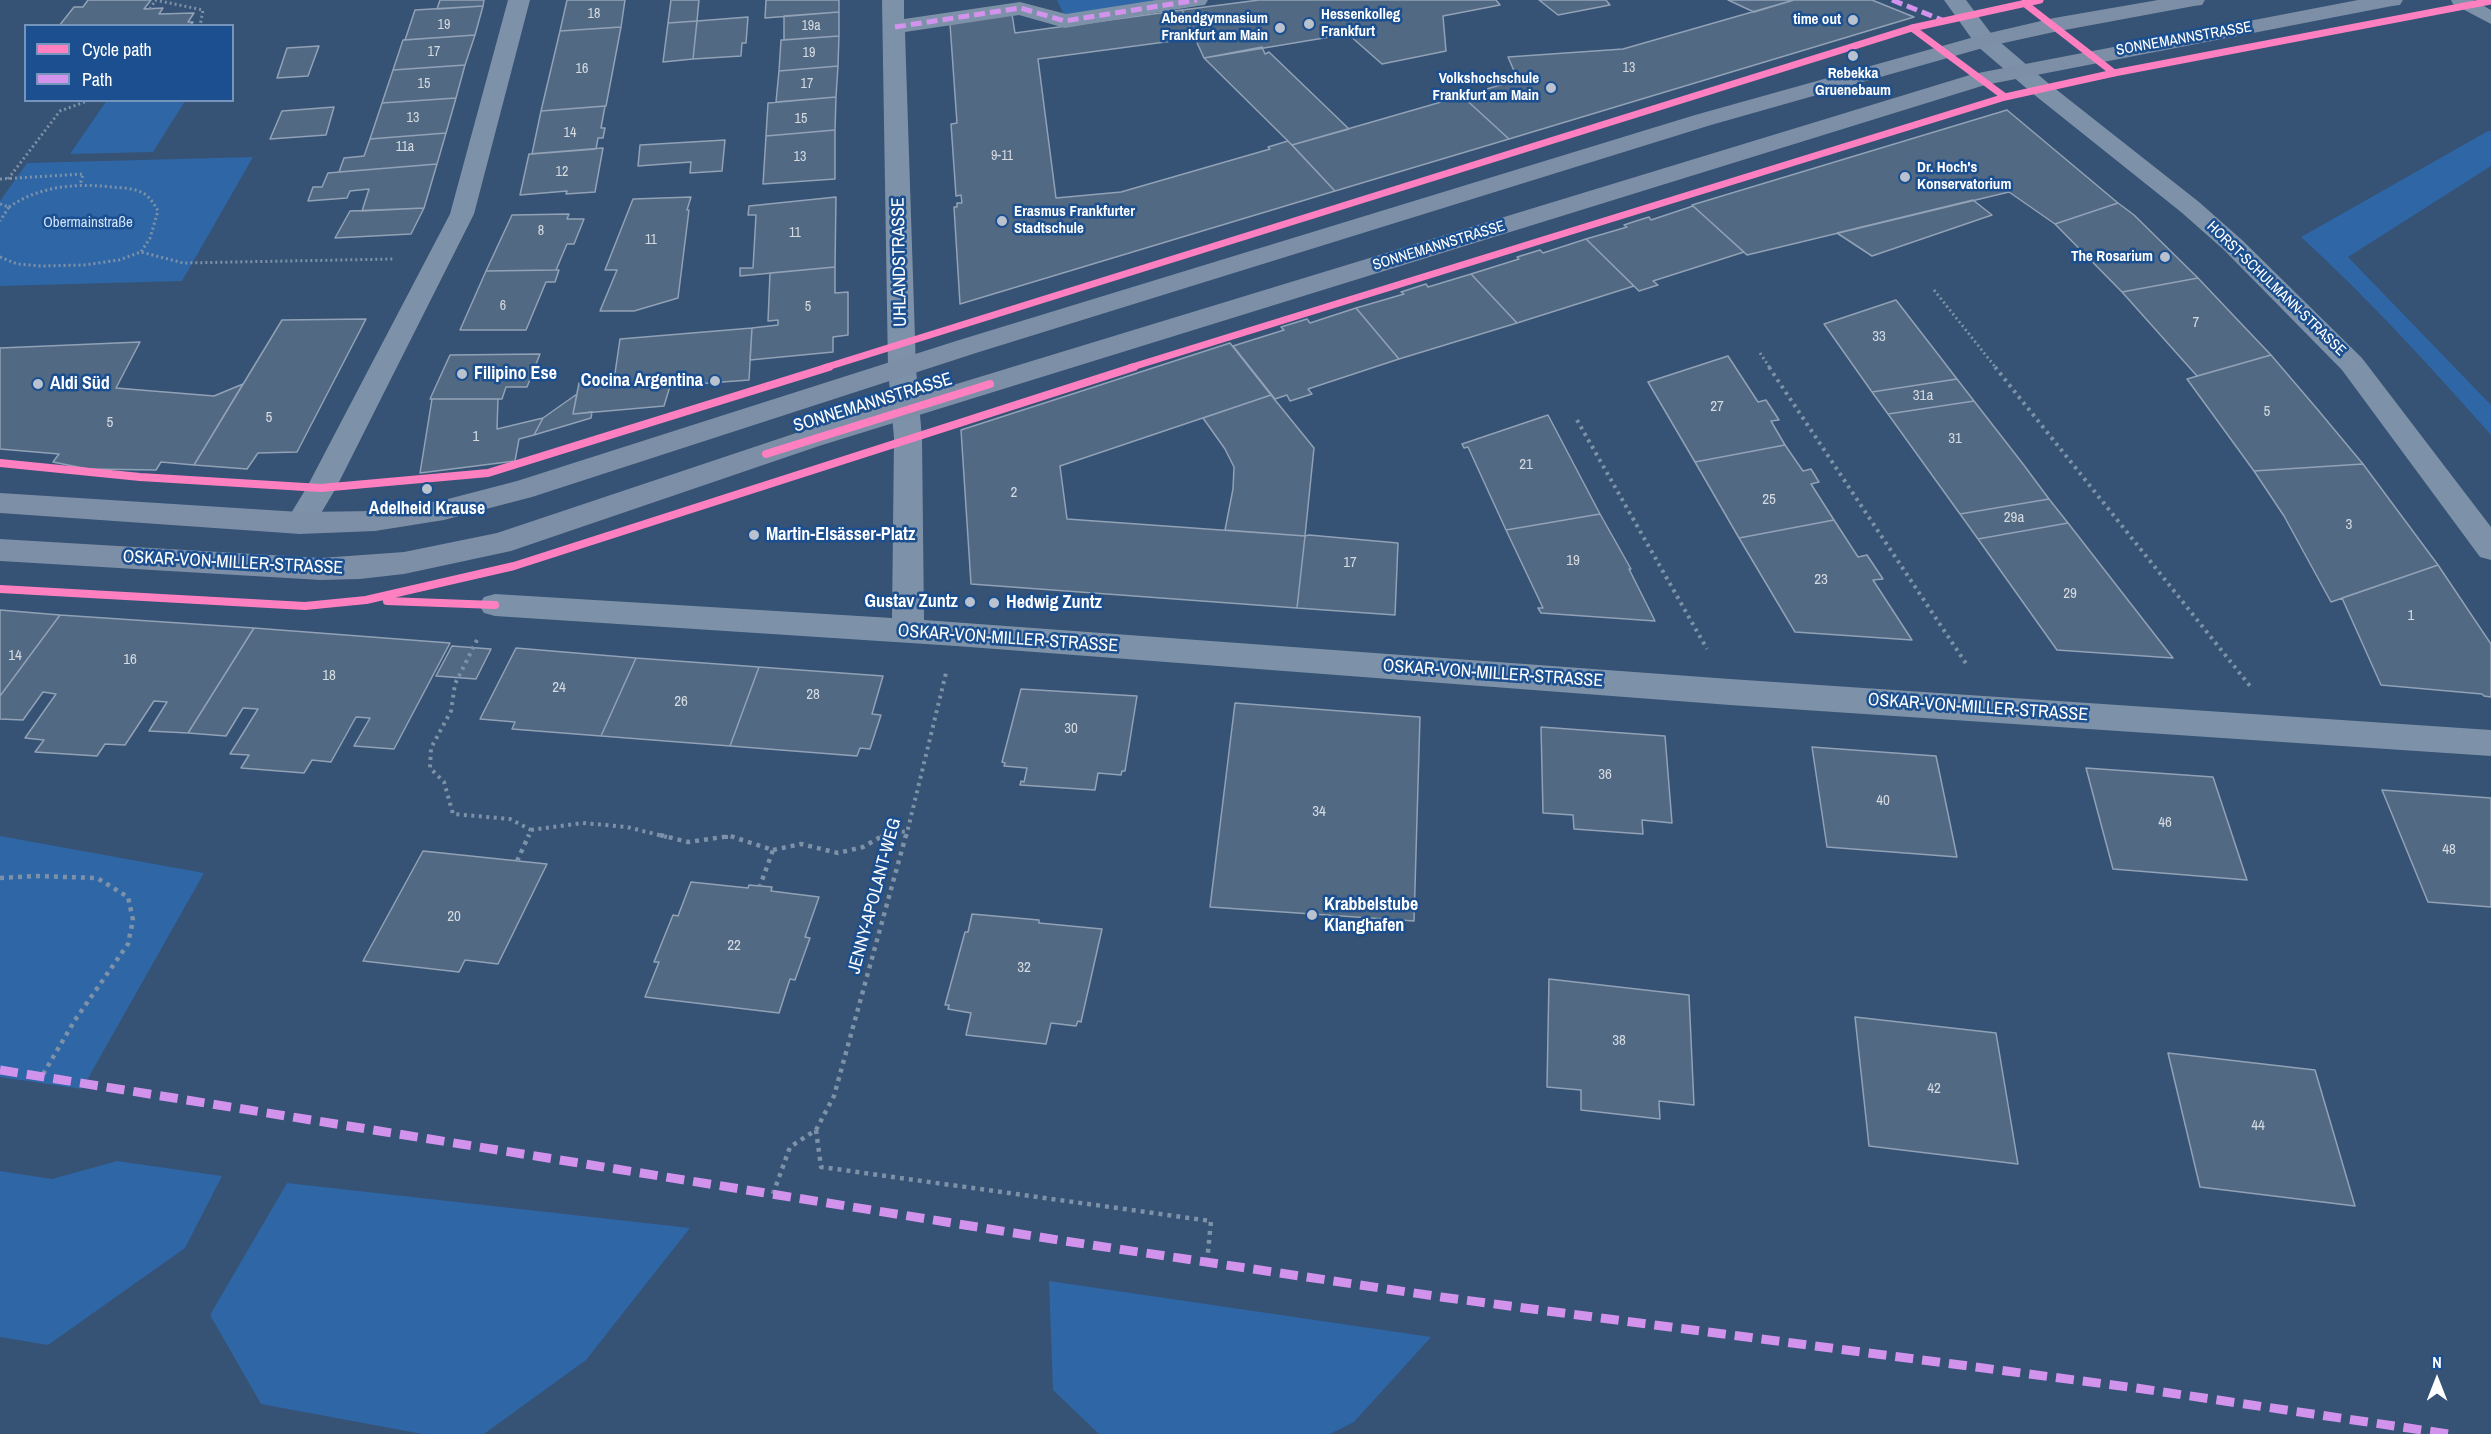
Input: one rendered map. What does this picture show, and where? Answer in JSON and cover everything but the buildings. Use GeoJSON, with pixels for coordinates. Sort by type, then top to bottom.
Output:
{"type":"FeatureCollection","features":[{"type":"Feature","properties":{"kind":"main road","name":"SONNEMANNSTRASSE"},"geometry":{"type":"LineString","coordinates":[[300,522],[375,521],[444,510],[522,490],[902,369],[966,346],[1703,120],[1986,41],[2054,25],[2194,0]]}},
{"type":"Feature","properties":{"kind":"main road","name":"SONNEMANNSTRASSE"},"geometry":{"type":"LineString","coordinates":[[500,543],[809,439],[1981,79],[2392,0]]}},
{"type":"Feature","properties":{"kind":"main road"},"geometry":{"type":"LineString","coordinates":[[0,503],[300,522]]}},
{"type":"Feature","properties":{"kind":"main road","name":"OSKAR-VON-MILLER-STRASSE"},"geometry":{"type":"LineString","coordinates":[[0,550],[321,569],[405,563],[500,543]]}},
{"type":"Feature","properties":{"kind":"street"},"geometry":{"type":"LineString","coordinates":[[300,522],[321,488],[462,214],[519,0]]}},
{"type":"Feature","properties":{"kind":"street","name":"UHLANDSTRASSE"},"geometry":{"type":"LineString","coordinates":[[893,0],[902,369],[906,410],[908,632]]}},
{"type":"Feature","properties":{"kind":"street"},"geometry":{"type":"LineString","coordinates":[[895,27],[1024,4],[1065,21],[1197,0]]}},
{"type":"Feature","properties":{"kind":"street","name":"HORST-SCHULMANN-STRASSE"},"geometry":{"type":"LineString","coordinates":[[1955,0],[1986,41],[2190,207],[2233,245],[2352,364],[2491,549]]}},
{"type":"Feature","properties":{"kind":"street","name":"OSKAR-VON-MILLER-STRASSE"},"geometry":{"type":"LineString","coordinates":[[495,605],[956,634],[1730,692],[1995,708],[2285,731],[2491,743]]}},
{"type":"Feature","properties":{"kind":"lane"},"geometry":{"type":"LineString","coordinates":[[2460,0],[2491,18]]}},
{"type":"Feature","properties":{"kind":"path"},"geometry":{"type":"LineString","coordinates":[[150,9],[156,0],[202,10],[200,24]]}},
{"type":"Feature","properties":{"kind":"path"},"geometry":{"type":"LineString","coordinates":[[8,179],[60,111],[85,102]]}},
{"type":"Feature","properties":{"kind":"path"},"geometry":{"type":"LineString","coordinates":[[0,179],[83,174],[80,185]]}},
{"type":"Feature","properties":{"kind":"path"},"geometry":{"type":"LineString","coordinates":[[0,221],[9,207],[20,198],[42,190],[80,185],[138,190],[150,197],[158,211],[147,246],[141,252],[119,260],[84,265],[42,266],[17,264],[0,257]]}},
{"type":"Feature","properties":{"kind":"path"},"geometry":{"type":"LineString","coordinates":[[0,204],[9,207]]}},
{"type":"Feature","properties":{"kind":"path"},"geometry":{"type":"LineString","coordinates":[[141,252],[183,263],[439,258]]}},
{"type":"Feature","properties":{"kind":"path"},"geometry":{"type":"LineString","coordinates":[[1934,290],[2285,731]]}},
{"type":"Feature","properties":{"kind":"path"},"geometry":{"type":"LineString","coordinates":[[1760,352],[1995,708]]}},
{"type":"Feature","properties":{"kind":"path"},"geometry":{"type":"LineString","coordinates":[[1577,420],[1730,692]]}},
{"type":"Feature","properties":{"kind":"path"},"geometry":{"type":"LineString","coordinates":[[495,605],[455,684],[451,711],[431,748],[430,768],[444,782],[453,814],[510,819],[531,830],[594,824],[627,827],[688,842],[730,836],[773,850],[801,844],[838,853],[863,847],[891,831],[907,832]]}},
{"type":"Feature","properties":{"kind":"path"},"geometry":{"type":"LineString","coordinates":[[517,861],[531,830]]}},
{"type":"Feature","properties":{"kind":"path"},"geometry":{"type":"LineString","coordinates":[[760,886],[773,850]]}},
{"type":"Feature","properties":{"kind":"path"},"geometry":{"type":"LineString","coordinates":[[0,878],[35,876],[98,878],[128,897],[133,920],[128,944],[75,1020],[42,1076]]}},
{"type":"Feature","properties":{"kind":"path"},"geometry":{"type":"LineString","coordinates":[[816,1130],[821,1167],[1211,1221],[1207,1262]]}},
{"type":"Feature","properties":{"kind":"green space"},"geometry":{"type":"Polygon","coordinates":[[[1057,0],[1157,0],[1064,15],[1057,0]]]}},
{"type":"Feature","properties":{"kind":"green space"},"geometry":{"type":"Polygon","coordinates":[[[106,102],[184,102],[153,152],[70,154],[106,102]]]}},
{"type":"Feature","properties":{"kind":"green space"},"geometry":{"type":"Polygon","coordinates":[[[2491,131],[2491,166],[2348,257],[2491,405],[2491,435],[2399,333],[2301,237],[2491,131]]]}},
{"type":"Feature","properties":{"kind":"green space","name":"Obermainstraße"},"geometry":{"type":"Polygon","coordinates":[[[253,157],[182,281],[0,286],[0,201],[27,163],[253,157]]]}},
{"type":"Feature","properties":{"kind":"green space"},"geometry":{"type":"Polygon","coordinates":[[[0,836],[204,873],[82,1089],[0,1077],[0,836]]]}},
{"type":"Feature","properties":{"kind":"green space"},"geometry":{"type":"Polygon","coordinates":[[[117,1161],[222,1176],[185,1248],[48,1345],[0,1337],[0,1171],[52,1179],[117,1161]]]}},
{"type":"Feature","properties":{"kind":"green space"},"geometry":{"type":"Polygon","coordinates":[[[287,1183],[690,1228],[586,1360],[484,1434],[422,1434],[261,1404],[210,1315],[287,1183]]]}},
{"type":"Feature","properties":{"kind":"green space"},"geometry":{"type":"Polygon","coordinates":[[[1049,1281],[1431,1337],[1354,1422],[1330,1434],[1099,1434],[1053,1390],[1049,1281]]]}},
{"type":"Feature","properties":{"kind":"marked path"},"geometry":{"type":"LineString","coordinates":[[895,27],[1020,8],[1065,21],[1197,0]]}},
{"type":"Feature","properties":{"kind":"marked path"},"geometry":{"type":"LineString","coordinates":[[1892,0],[1942,20]]}},
{"type":"Feature","properties":{"kind":"marked path"},"geometry":{"type":"LineString","coordinates":[[0,1070],[1058,1240],[1441,1297],[2136,1388],[2449,1434]]}},
{"type":"Feature","properties":{"kind":"cycle path"},"geometry":{"type":"LineString","coordinates":[[0,463],[140,477],[321,488],[488,473],[1912,28],[2040,0]]}},
{"type":"Feature","properties":{"kind":"cycle path"},"geometry":{"type":"LineString","coordinates":[[0,589],[305,606],[366,600],[514,566],[1042,395],[2005,97],[2114,73],[2491,1]]}},
{"type":"Feature","properties":{"kind":"cycle path"},"geometry":{"type":"LineString","coordinates":[[2024,3],[2114,73]]}},
{"type":"Feature","properties":{"kind":"cycle path"},"geometry":{"type":"LineString","coordinates":[[1912,28],[2005,97]]}},
{"type":"Feature","properties":{"kind":"cycle path"},"geometry":{"type":"LineString","coordinates":[[766,454],[990,384]]}},
{"type":"Feature","properties":{"kind":"cycle path"},"geometry":{"type":"LineString","coordinates":[[387,601],[495,605]]}},
{"type":"Feature","properties":{"kind":"place","name":"time out"},"geometry":{"type":"Point","coordinates":[1853,20]}},
{"type":"Feature","properties":{"kind":"place","name":"Hessenkolleg Frankfurt"},"geometry":{"type":"Point","coordinates":[1309,24]}},
{"type":"Feature","properties":{"kind":"place","name":"Abendgymnasium Frankfurt am Main"},"geometry":{"type":"Point","coordinates":[1280,28]}},
{"type":"Feature","properties":{"kind":"place","name":"Rebekka Gruenebaum"},"geometry":{"type":"Point","coordinates":[1853,56]}},
{"type":"Feature","properties":{"kind":"place","name":"Volkshochschule Frankfurt am Main"},"geometry":{"type":"Point","coordinates":[1551,88]}},
{"type":"Feature","properties":{"kind":"place","name":"Dr. Hoch's Konservatorium"},"geometry":{"type":"Point","coordinates":[1905,177]}},
{"type":"Feature","properties":{"kind":"place","name":"Erasmus Frankfurter Stadtschule"},"geometry":{"type":"Point","coordinates":[1002,221]}},
{"type":"Feature","properties":{"kind":"place","name":"The Rosarium"},"geometry":{"type":"Point","coordinates":[2165,257]}},
{"type":"Feature","properties":{"kind":"place","name":"Filipino Ese"},"geometry":{"type":"Point","coordinates":[462,374]}},
{"type":"Feature","properties":{"kind":"place","name":"Cocina Argentina"},"geometry":{"type":"Point","coordinates":[715,381]}},
{"type":"Feature","properties":{"kind":"place","name":"Aldi Süd"},"geometry":{"type":"Point","coordinates":[38,384]}},
{"type":"Feature","properties":{"kind":"place","name":"Adelheid Krause"},"geometry":{"type":"Point","coordinates":[427,489]}},
{"type":"Feature","properties":{"kind":"place","name":"Martin-Elsässer-Platz"},"geometry":{"type":"Point","coordinates":[754,535]}},
{"type":"Feature","properties":{"kind":"place","name":"Gustav Zuntz"},"geometry":{"type":"Point","coordinates":[970,602]}},
{"type":"Feature","properties":{"kind":"place","name":"Hedwig Zuntz"},"geometry":{"type":"Point","coordinates":[994,603]}},
{"type":"Feature","properties":{"kind":"place","name":"Krabbelstube Klanghafen"},"geometry":{"type":"Point","coordinates":[1312,915]}}]}
